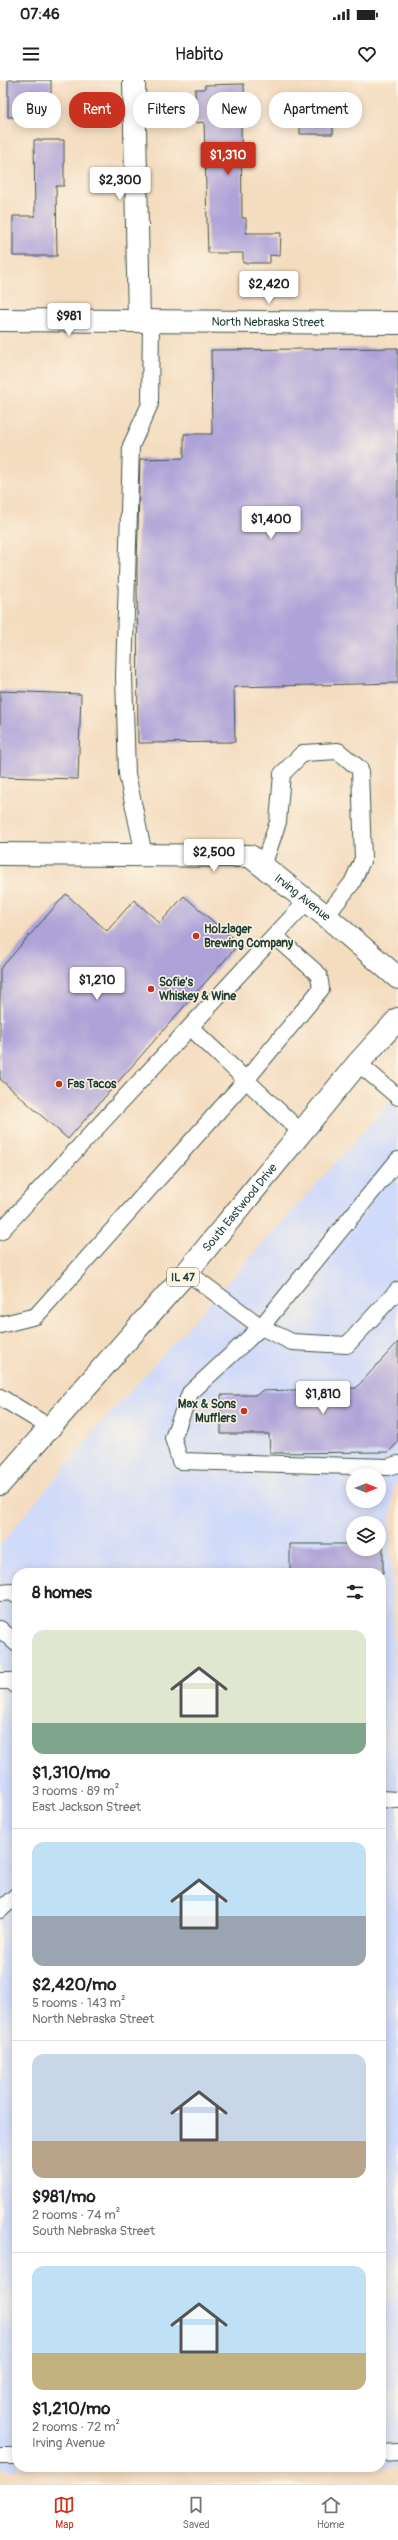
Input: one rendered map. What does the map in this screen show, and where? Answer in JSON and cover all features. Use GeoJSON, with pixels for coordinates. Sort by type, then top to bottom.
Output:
{"type":"FeatureCollection","features":[{"type":"Feature","properties":{"kind":"street"},"geometry":{"type":"LineString","coordinates":[[134,80],[145,320]]}},
{"type":"Feature","properties":{"kind":"street","name":"North Nebraska Street"},"geometry":{"type":"LineString","coordinates":[[0,320],[398,323]]}},
{"type":"Feature","properties":{"kind":"street","name":"Irving Avenue"},"geometry":{"type":"LineString","coordinates":[[0,854],[250,856],[326,916],[398,978]]}},
{"type":"Feature","properties":{"kind":"street","name":"South Eastwood Drive"},"geometry":{"type":"LineString","coordinates":[[0,1484],[51,1428],[187,1272],[358,1063],[398,1019]]}},
{"type":"Feature","properties":{"kind":"lane"},"geometry":{"type":"LineString","coordinates":[[144,856],[127,774],[124,676],[131,446],[150,404],[145,320]]}},
{"type":"Feature","properties":{"kind":"lane"},"geometry":{"type":"LineString","coordinates":[[263,866],[278,822],[282,774],[303,753],[338,751],[360,769],[363,859],[352,883],[326,916]]}},
{"type":"Feature","properties":{"kind":"lane"},"geometry":{"type":"LineString","coordinates":[[0,1232],[307,901]]}},
{"type":"Feature","properties":{"kind":"lane"},"geometry":{"type":"LineString","coordinates":[[0,1325],[36,1316],[246,1080],[321,989],[319,976],[275,936]]}},
{"type":"Feature","properties":{"kind":"lane"},"geometry":{"type":"LineString","coordinates":[[190,1027],[302,1133]]}},
{"type":"Feature","properties":{"kind":"lane"},"geometry":{"type":"LineString","coordinates":[[358,1063],[398,1097]]}},
{"type":"Feature","properties":{"kind":"lane"},"geometry":{"type":"LineString","coordinates":[[398,1160],[261,1327],[190,1393],[173,1438],[180,1461],[388,1467],[398,1464]]}},
{"type":"Feature","properties":{"kind":"lane"},"geometry":{"type":"LineString","coordinates":[[187,1272],[261,1327],[292,1342],[347,1345],[398,1290]]}},
{"type":"Feature","properties":{"kind":"lane"},"geometry":{"type":"LineString","coordinates":[[0,1397],[51,1428]]}},
{"type":"Feature","properties":{"kind":"lane"},"geometry":{"type":"LineString","coordinates":[[0,1593],[12,1592]]}},
{"type":"Feature","properties":{"kind":"lane"},"geometry":{"type":"LineString","coordinates":[[0,1629],[12,1640]]}},
{"type":"Feature","properties":{"kind":"lane"},"geometry":{"type":"LineString","coordinates":[[0,1681],[12,1682]]}},
{"type":"Feature","properties":{"kind":"lane"},"geometry":{"type":"LineString","coordinates":[[386,1799],[398,1800]]}},
{"type":"Feature","properties":{"kind":"lane"},"geometry":{"type":"LineString","coordinates":[[0,1910],[12,1899]]}},
{"type":"Feature","properties":{"kind":"lane"},"geometry":{"type":"LineString","coordinates":[[386,2453],[398,2452]]}},
{"type":"Feature","properties":{"kind":"lane"},"geometry":{"type":"LineString","coordinates":[[0,2456],[12,2456]]}},
{"type":"Feature","properties":{"kind":"shaded area"},"geometry":{"type":"Polygon","coordinates":[[[398,1093],[398,1481],[394,1483],[390,1521],[398,1779],[398,2467],[386,2467],[386,1568],[12,1568],[12,2469],[0,2469],[0,1545],[97,1428],[398,1093]]]}},
{"type":"Feature","properties":{"kind":"building"},"geometry":{"type":"Polygon","coordinates":[[[8,80],[51,80],[51,92],[12,92],[12,117],[8,117],[8,80]]]}},
{"type":"Feature","properties":{"kind":"building"},"geometry":{"type":"Polygon","coordinates":[[[244,84],[244,92],[207,92],[207,128],[241,128],[242,218],[246,218],[246,233],[281,233],[280,256],[270,255],[270,263],[243,263],[243,253],[208,253],[204,122],[199,123],[199,92],[195,92],[195,89],[205,89],[205,85],[244,84]]]}},
{"type":"Feature","properties":{"kind":"building"},"geometry":{"type":"Polygon","coordinates":[[[300,128],[333,128],[333,134],[300,134],[300,128]]]}},
{"type":"Feature","properties":{"kind":"building"},"geometry":{"type":"Polygon","coordinates":[[[34,140],[64,140],[64,186],[56,186],[57,256],[13,256],[13,216],[35,216],[34,140]]]}},
{"type":"Feature","properties":{"kind":"building"},"geometry":{"type":"Polygon","coordinates":[[[398,348],[398,683],[234,687],[235,742],[138,743],[137,564],[140,459],[184,458],[184,434],[212,434],[211,350],[398,348]]]}},
{"type":"Feature","properties":{"kind":"building"},"geometry":{"type":"Polygon","coordinates":[[[0,691],[81,694],[78,779],[0,777],[0,691]]]}},
{"type":"Feature","properties":{"kind":"building"},"geometry":{"type":"Polygon","coordinates":[[[66,894],[107,931],[134,900],[160,923],[184,896],[239,944],[68,1139],[0,1079],[0,969],[66,894]]]}},
{"type":"Feature","properties":{"kind":"building"},"geometry":{"type":"Polygon","coordinates":[[[398,1342],[398,1442],[389,1452],[270,1453],[269,1434],[221,1434],[221,1395],[257,1395],[261,1391],[356,1388],[398,1342]]]}},
{"type":"Feature","properties":{"kind":"building"},"geometry":{"type":"Polygon","coordinates":[[[290,1544],[346,1544],[346,1556],[383,1556],[383,1568],[290,1568],[290,1544]]]}},
{"type":"Feature","properties":{"kind":"place","name":"Holzlager Brewing Company"},"geometry":{"type":"Point","coordinates":[196,936]}},
{"type":"Feature","properties":{"kind":"place","name":"Sofie's Whiskey & Wine"},"geometry":{"type":"Point","coordinates":[151,989]}},
{"type":"Feature","properties":{"kind":"place","name":"Fas Tacos"},"geometry":{"type":"Point","coordinates":[59,1084]}},
{"type":"Feature","properties":{"kind":"place","name":"Max & Sons Mufflers"},"geometry":{"type":"Point","coordinates":[244,1411]}}]}
